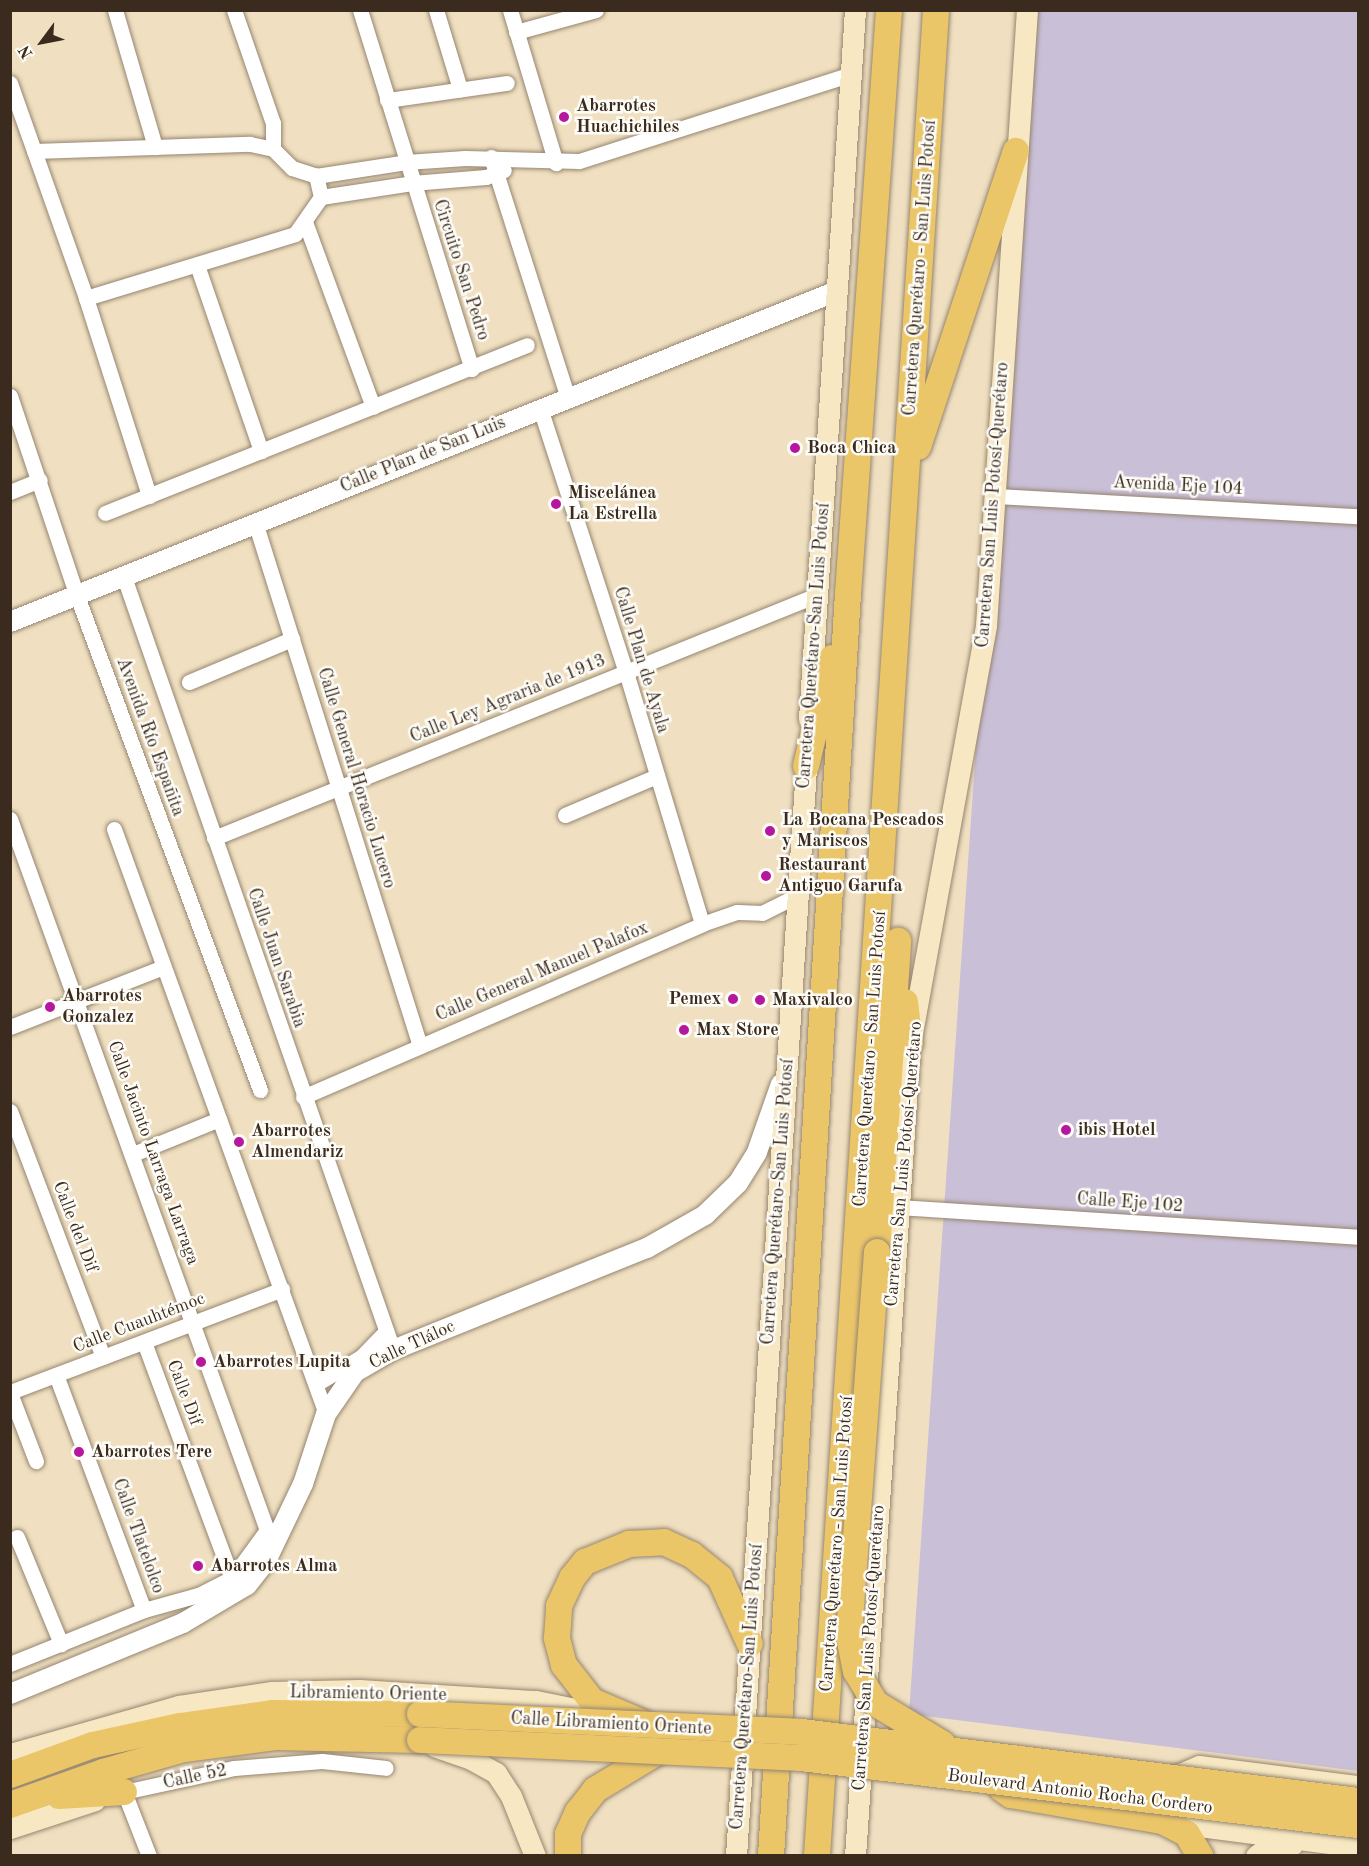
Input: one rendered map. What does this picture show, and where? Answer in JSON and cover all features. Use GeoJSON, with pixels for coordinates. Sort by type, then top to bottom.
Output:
{"type":"FeatureCollection","features":[{"type":"Feature","properties":{"kind":"highway"},"geometry":{"type":"LineString","coordinates":[[771,1856],[848,594],[889,10]]}},
{"type":"Feature","properties":{"kind":"highway","name":"Carretera Querétaro - San Luis Potosí"},"geometry":{"type":"LineString","coordinates":[[817,1856],[886,831],[936,10]]}},
{"type":"Feature","properties":{"kind":"highway"},"geometry":{"type":"LineString","coordinates":[[906,482],[1016,151]]}},
{"type":"Feature","properties":{"kind":"highway"},"geometry":{"type":"LineString","coordinates":[[806,766],[848,594]]}},
{"type":"Feature","properties":{"kind":"highway"},"geometry":{"type":"LineString","coordinates":[[886,831],[910,1044]]}},
{"type":"Feature","properties":{"kind":"highway"},"geometry":{"type":"LineString","coordinates":[[898,941],[878,1252],[849,1636],[852,1660],[865,1691],[875,1703],[904,1724],[959,1753]]}},
{"type":"Feature","properties":{"kind":"highway"},"geometry":{"type":"LineString","coordinates":[[659,1727],[613,1713],[592,1701],[564,1665],[557,1638],[559,1606],[572,1578],[585,1562],[629,1544],[664,1542],[692,1554],[720,1578],[750,1644]]}},
{"type":"Feature","properties":{"kind":"highway","name":"Libramiento Oriente"},"geometry":{"type":"LineString","coordinates":[[12,1769],[93,1746],[180,1726],[272,1713],[420,1714]]}},
{"type":"Feature","properties":{"kind":"highway","name":"Calle Libramiento Oriente"},"geometry":{"type":"LineString","coordinates":[[420,1714],[802,1732]]}},
{"type":"Feature","properties":{"kind":"highway","name":"Boulevard Antonio Rocha Cordero"},"geometry":{"type":"LineString","coordinates":[[802,1732],[1359,1801]]}},
{"type":"Feature","properties":{"kind":"highway"},"geometry":{"type":"LineString","coordinates":[[16,1804],[184,1749],[275,1737],[420,1740]]}},
{"type":"Feature","properties":{"kind":"highway","name":"Calle Libramiento Oriente"},"geometry":{"type":"LineString","coordinates":[[420,1740],[656,1753],[801,1758]]}},
{"type":"Feature","properties":{"kind":"highway"},"geometry":{"type":"LineString","coordinates":[[568,1856],[573,1823],[595,1790],[656,1753]]}},
{"type":"Feature","properties":{"kind":"highway","name":"Boulevard Antonio Rocha Cordero"},"geometry":{"type":"LineString","coordinates":[[801,1758],[1359,1825]]}},
{"type":"Feature","properties":{"kind":"highway"},"geometry":{"type":"LineString","coordinates":[[988,1781],[1011,1795],[1162,1821],[1187,1834],[1200,1856]]}},
{"type":"Feature","properties":{"kind":"highway"},"geometry":{"type":"LineString","coordinates":[[16,1804],[124,1792]]}},
{"type":"Feature","properties":{"kind":"main road","name":"Carretera Querétaro-San Luis Potosí"},"geometry":{"type":"LineString","coordinates":[[736,1856],[855,10]]}},
{"type":"Feature","properties":{"kind":"main road","name":"Carretera San Luis Potosí-Querétaro"},"geometry":{"type":"LineString","coordinates":[[855,1856],[910,1044],[986,625],[1027,10]]}},
{"type":"Feature","properties":{"kind":"main road","name":"Libramiento Oriente"},"geometry":{"type":"LineString","coordinates":[[12,1769],[179,1706],[272,1692],[359,1690],[536,1701],[659,1727]]}},
{"type":"Feature","properties":{"kind":"main road"},"geometry":{"type":"LineString","coordinates":[[420,1740],[471,1759],[496,1773],[511,1796],[535,1856]]}},
{"type":"Feature","properties":{"kind":"main road","name":"Boulevard Antonio Rocha Cordero"},"geometry":{"type":"LineString","coordinates":[[1169,1778],[1199,1766],[1359,1786]]}},
{"type":"Feature","properties":{"kind":"main road","name":"Calle 52"},"geometry":{"type":"LineString","coordinates":[[10,1828],[124,1792]]}},
{"type":"Feature","properties":{"kind":"main road","name":"Boulevard Antonio Rocha Cordero"},"geometry":{"type":"LineString","coordinates":[[1162,1821],[1359,1847]]}},
{"type":"Feature","properties":{"kind":"main road"},"geometry":{"type":"LineString","coordinates":[[1256,1856],[1268,1847],[1327,1843]]}},
{"type":"Feature","properties":{"kind":"street"},"geometry":{"type":"LineString","coordinates":[[115,10],[155,147]]}},
{"type":"Feature","properties":{"kind":"street"},"geometry":{"type":"LineString","coordinates":[[234,10],[273,123],[273,149]]}},
{"type":"Feature","properties":{"kind":"street","name":"Circuito San Pedro"},"geometry":{"type":"LineString","coordinates":[[360,10],[412,183],[472,369]]}},
{"type":"Feature","properties":{"kind":"street"},"geometry":{"type":"LineString","coordinates":[[436,10],[460,89]]}},
{"type":"Feature","properties":{"kind":"street"},"geometry":{"type":"LineString","coordinates":[[510,10],[556,163]]}},
{"type":"Feature","properties":{"kind":"street"},"geometry":{"type":"LineString","coordinates":[[516,32],[596,10]]}},
{"type":"Feature","properties":{"kind":"street"},"geometry":{"type":"LineString","coordinates":[[34,151],[250,144],[273,149],[292,168],[316,176],[406,162],[491,157],[517,162],[579,161],[851,74]]}},
{"type":"Feature","properties":{"kind":"street"},"geometry":{"type":"LineString","coordinates":[[10,83],[86,298],[149,496]]}},
{"type":"Feature","properties":{"kind":"street"},"geometry":{"type":"LineString","coordinates":[[387,100],[507,83]]}},
{"type":"Feature","properties":{"kind":"street"},"geometry":{"type":"LineString","coordinates":[[491,157],[568,398]]}},
{"type":"Feature","properties":{"kind":"street"},"geometry":{"type":"LineString","coordinates":[[496,175],[517,162]]}},
{"type":"Feature","properties":{"kind":"street","name":"Circuito San Pedro"},"geometry":{"type":"LineString","coordinates":[[321,197],[412,183],[496,175]]}},
{"type":"Feature","properties":{"kind":"street"},"geometry":{"type":"LineString","coordinates":[[86,298],[282,241],[295,234],[321,197],[316,176]]}},
{"type":"Feature","properties":{"kind":"street"},"geometry":{"type":"LineString","coordinates":[[305,222],[373,407]]}},
{"type":"Feature","properties":{"kind":"street"},"geometry":{"type":"LineString","coordinates":[[197,265],[261,451]]}},
{"type":"Feature","properties":{"kind":"street","name":"Calle Plan de San Luis"},"geometry":{"type":"LineString","coordinates":[[10,622],[84,594],[255,522],[837,291]]}},
{"type":"Feature","properties":{"kind":"street","name":"Circuito San Pedro"},"geometry":{"type":"LineString","coordinates":[[105,513],[472,369],[527,345]]}},
{"type":"Feature","properties":{"kind":"street","name":"Avenida Río Españita"},"geometry":{"type":"LineString","coordinates":[[10,396],[84,594],[260,1090]]}},
{"type":"Feature","properties":{"kind":"street","name":"Calle Plan de Ayala"},"geometry":{"type":"LineString","coordinates":[[540,408],[626,672],[702,924]]}},
{"type":"Feature","properties":{"kind":"street"},"geometry":{"type":"LineString","coordinates":[[10,492],[40,480]]}},
{"type":"Feature","properties":{"kind":"street","name":"Avenida Eje 104"},"geometry":{"type":"LineString","coordinates":[[995,496],[1359,516]]}},
{"type":"Feature","properties":{"kind":"street","name":"Calle General Horacio Lucero"},"geometry":{"type":"LineString","coordinates":[[255,522],[420,1046]]}},
{"type":"Feature","properties":{"kind":"street","name":"Calle Juan Sarabia"},"geometry":{"type":"LineString","coordinates":[[119,579],[214,838],[393,1350]]}},
{"type":"Feature","properties":{"kind":"street","name":"Calle Ley Agraria de 1913"},"geometry":{"type":"LineString","coordinates":[[214,838],[817,595]]}},
{"type":"Feature","properties":{"kind":"street"},"geometry":{"type":"LineString","coordinates":[[189,682],[292,639]]}},
{"type":"Feature","properties":{"kind":"street"},"geometry":{"type":"LineString","coordinates":[[565,815],[657,776]]}},
{"type":"Feature","properties":{"kind":"street","name":"Calle Jacinto Larraga Larraga"},"geometry":{"type":"LineString","coordinates":[[10,819],[259,1500]]}},
{"type":"Feature","properties":{"kind":"street"},"geometry":{"type":"LineString","coordinates":[[114,829],[326,1414]]}},
{"type":"Feature","properties":{"kind":"street","name":"Calle General Manuel Palafox"},"geometry":{"type":"LineString","coordinates":[[303,1097],[702,924],[736,912],[762,913],[798,895]]}},
{"type":"Feature","properties":{"kind":"street"},"geometry":{"type":"LineString","coordinates":[[10,1027],[164,967]]}},
{"type":"Feature","properties":{"kind":"street","name":"Calle Tláloc"},"geometry":{"type":"LineString","coordinates":[[10,1694],[183,1623],[267,1559],[303,1484],[326,1414],[355,1372],[393,1350],[647,1248],[705,1215],[738,1183],[757,1152],[787,1067]]}},
{"type":"Feature","properties":{"kind":"street","name":"Calle del Dif"},"geometry":{"type":"LineString","coordinates":[[10,1111],[103,1357]]}},
{"type":"Feature","properties":{"kind":"street"},"geometry":{"type":"LineString","coordinates":[[133,1154],[219,1119]]}},
{"type":"Feature","properties":{"kind":"street","name":"Calle Eje 102"},"geometry":{"type":"LineString","coordinates":[[898,1207],[1359,1237]]}},
{"type":"Feature","properties":{"kind":"street","name":"Calle Cuauhtémoc"},"geometry":{"type":"LineString","coordinates":[[10,1393],[282,1289]]}},
{"type":"Feature","properties":{"kind":"street"},"geometry":{"type":"LineString","coordinates":[[316,1384],[361,1357],[386,1331]]}},
{"type":"Feature","properties":{"kind":"street","name":"Calle Dif"},"geometry":{"type":"LineString","coordinates":[[144,1342],[240,1581]]}},
{"type":"Feature","properties":{"kind":"street","name":"Calle Tlatelolco"},"geometry":{"type":"LineString","coordinates":[[56,1375],[144,1610]]}},
{"type":"Feature","properties":{"kind":"street"},"geometry":{"type":"LineString","coordinates":[[10,1393],[36,1461]]}},
{"type":"Feature","properties":{"kind":"street","name":"Calle Tláloc"},"geometry":{"type":"LineString","coordinates":[[10,1664],[144,1610],[240,1581],[250,1558],[267,1530],[259,1500]]}},
{"type":"Feature","properties":{"kind":"street"},"geometry":{"type":"LineString","coordinates":[[17,1537],[61,1644]]}},
{"type":"Feature","properties":{"kind":"street","name":"Calle 52"},"geometry":{"type":"LineString","coordinates":[[124,1792],[245,1767],[322,1761],[386,1768]]}},
{"type":"Feature","properties":{"kind":"street"},"geometry":{"type":"LineString","coordinates":[[124,1792],[149,1856]]}},
{"type":"Feature","properties":{"kind":"shaded area"},"geometry":{"type":"Polygon","coordinates":[[[1027,11],[1358,11],[1358,1771],[909,1714],[1027,11]]]}},
{"type":"Feature","properties":{"kind":"place","name":"Abarrotes Huachichiles"},"geometry":{"type":"Point","coordinates":[564,117]}},
{"type":"Feature","properties":{"kind":"place","name":"Boca Chica"},"geometry":{"type":"Point","coordinates":[795,448]}},
{"type":"Feature","properties":{"kind":"place","name":"Miscelánea La Estrella"},"geometry":{"type":"Point","coordinates":[556,504]}},
{"type":"Feature","properties":{"kind":"place","name":"La Bocana Pescados y Mariscos"},"geometry":{"type":"Point","coordinates":[770,831]}},
{"type":"Feature","properties":{"kind":"place","name":"Restaurant Antiguo Garufa"},"geometry":{"type":"Point","coordinates":[766,876]}},
{"type":"Feature","properties":{"kind":"place","name":"Pemex"},"geometry":{"type":"Point","coordinates":[733,999]}},
{"type":"Feature","properties":{"kind":"place","name":"Maxivalco"},"geometry":{"type":"Point","coordinates":[760,1000]}},
{"type":"Feature","properties":{"kind":"place","name":"Abarrotes Gonzalez"},"geometry":{"type":"Point","coordinates":[50,1007]}},
{"type":"Feature","properties":{"kind":"place","name":"Max Store"},"geometry":{"type":"Point","coordinates":[684,1030]}},
{"type":"Feature","properties":{"kind":"place","name":"ibis Hotel"},"geometry":{"type":"Point","coordinates":[1066,1130]}},
{"type":"Feature","properties":{"kind":"place","name":"Abarrotes Almendariz"},"geometry":{"type":"Point","coordinates":[239,1142]}},
{"type":"Feature","properties":{"kind":"place","name":"Abarrotes Lupita"},"geometry":{"type":"Point","coordinates":[201,1362]}},
{"type":"Feature","properties":{"kind":"place","name":"Abarrotes Tere"},"geometry":{"type":"Point","coordinates":[79,1452]}},
{"type":"Feature","properties":{"kind":"place","name":"Abarrotes Alma"},"geometry":{"type":"Point","coordinates":[198,1566]}}]}
